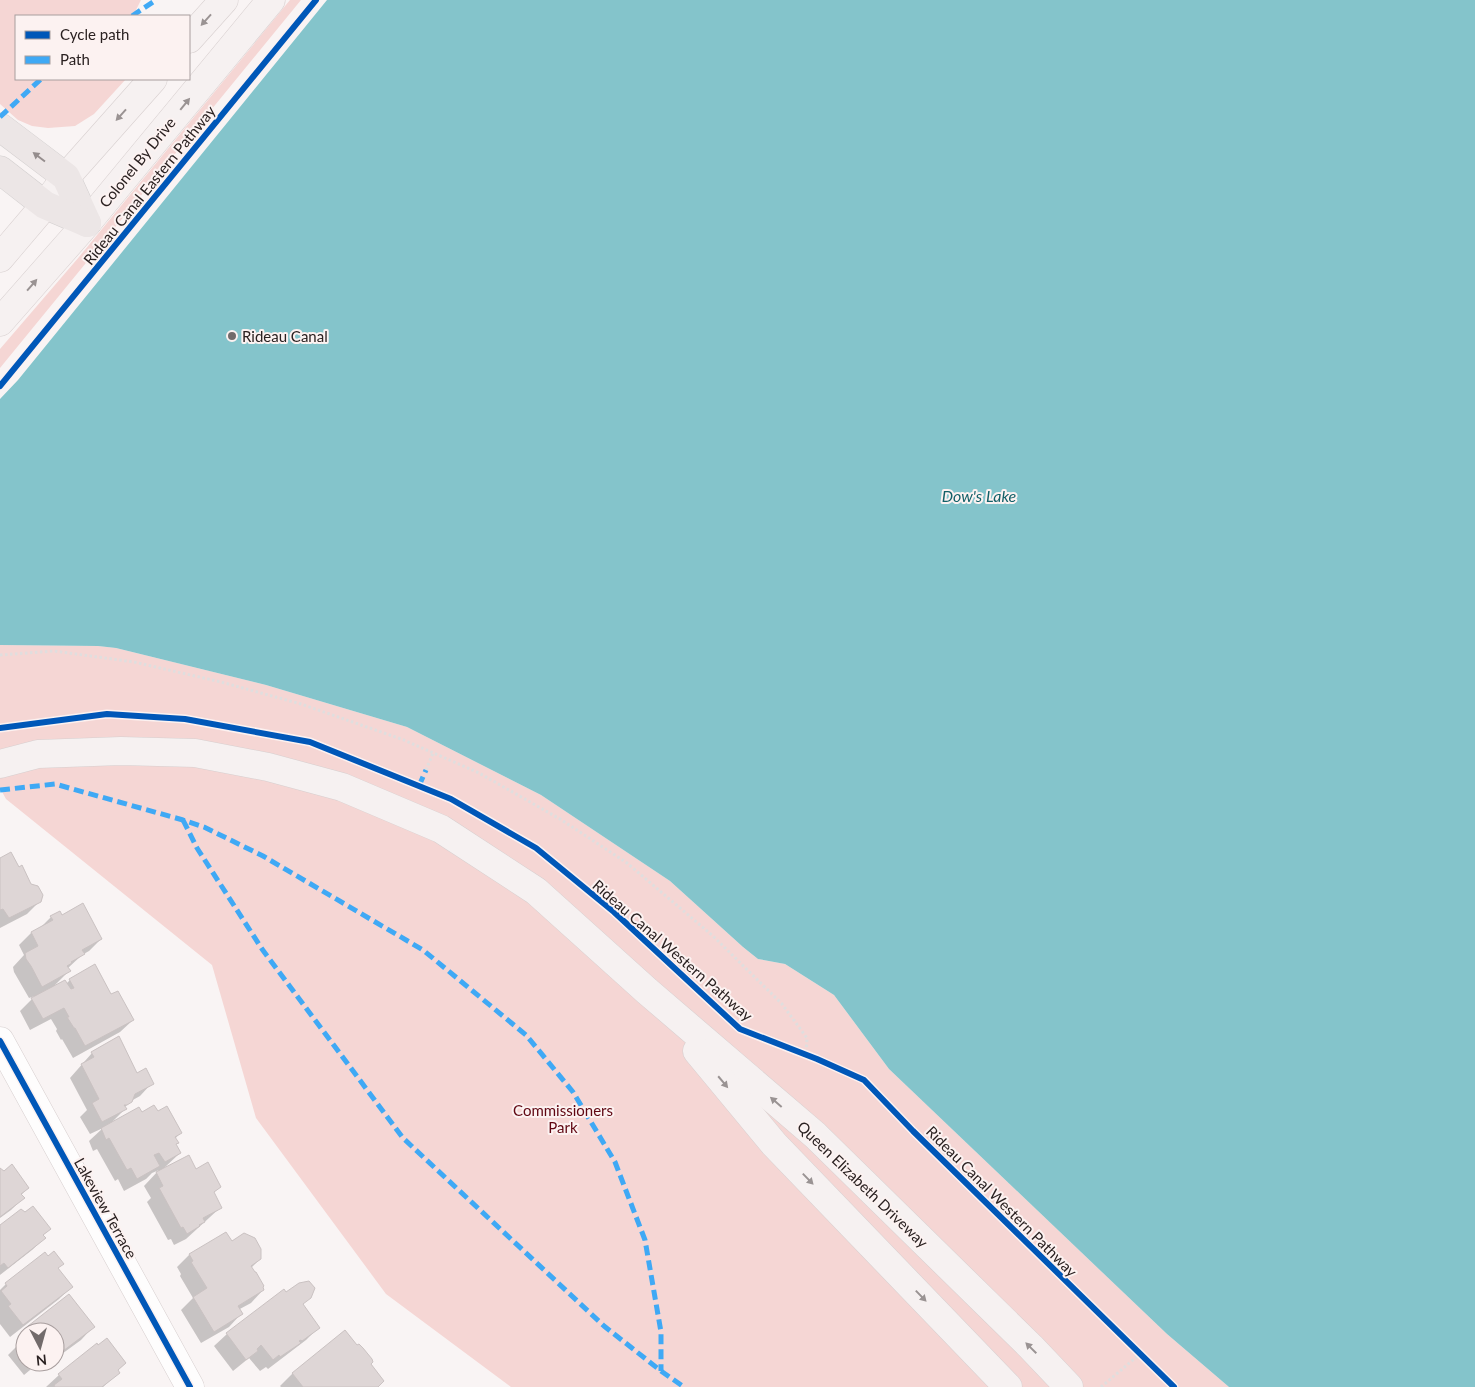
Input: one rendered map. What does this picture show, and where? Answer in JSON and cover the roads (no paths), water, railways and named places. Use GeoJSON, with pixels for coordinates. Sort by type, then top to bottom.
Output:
{"type":"FeatureCollection","features":[{"type":"Feature","properties":{"kind":"main road"},"geometry":{"type":"LineString","coordinates":[[190,38],[224,0]]}},
{"type":"Feature","properties":{"kind":"main road","name":"Colonel By Drive"},"geometry":{"type":"LineString","coordinates":[[0,322],[88,223],[271,0]]}},
{"type":"Feature","properties":{"kind":"main road"},"geometry":{"type":"LineString","coordinates":[[0,258],[66,177],[153,80]]}},
{"type":"Feature","properties":{"kind":"main road"},"geometry":{"type":"LineString","coordinates":[[0,127],[66,177],[88,223]]}},
{"type":"Feature","properties":{"kind":"main road"},"geometry":{"type":"LineString","coordinates":[[0,170],[45,205],[88,223]]}},
{"type":"Feature","properties":{"kind":"main road","name":"Queen Elizabeth Driveway"},"geometry":{"type":"LineString","coordinates":[[0,764],[38,754],[121,751],[195,754],[268,767],[342,787],[441,829],[536,891],[647,991],[815,1135],[1017,1333],[1065,1386]]}},
{"type":"Feature","properties":{"kind":"main road","name":"Queen Elizabeth Driveway"},"geometry":{"type":"LineString","coordinates":[[647,991],[774,1144],[1008,1387]]}},
{"type":"Feature","properties":{"kind":"street","name":"Lakeview Terrace"},"geometry":{"type":"LineString","coordinates":[[0,1041],[190,1387]]}},
{"type":"Feature","properties":{"kind":"water","name":"Dow's Lake"},"geometry":{"type":"Polygon","coordinates":[[[327,0],[1475,0],[1475,1387],[1229,1387],[1167,1334],[889,1069],[834,995],[785,964],[758,959],[670,881],[541,795],[407,727],[266,685],[116,648],[98,646],[0,645],[0,399],[18,380],[327,0]]]}},
{"type":"Feature","properties":{"kind":"place","name":"Rideau Canal"},"geometry":{"type":"Point","coordinates":[232,336]}},
{"type":"Feature","properties":{"kind":"park label","name":"Commissioners Park"},"geometry":{"type":"Point","coordinates":[563,1118]}}]}
